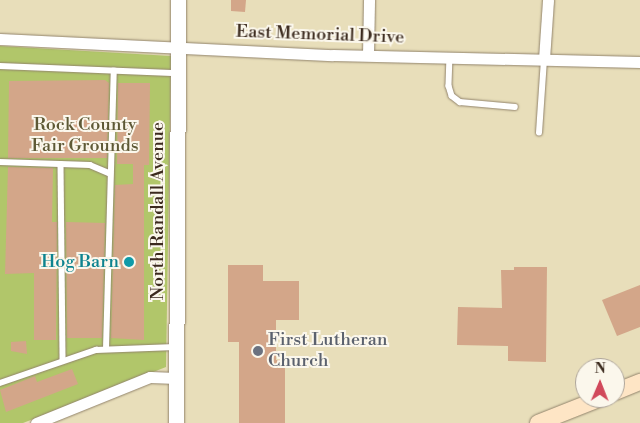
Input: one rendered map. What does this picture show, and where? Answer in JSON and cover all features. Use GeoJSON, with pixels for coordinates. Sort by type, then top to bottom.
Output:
{"type":"FeatureCollection","features":[{"type":"Feature","properties":{"kind":"main road"},"geometry":{"type":"LineString","coordinates":[[625,388],[640,382]]}},
{"type":"Feature","properties":{"kind":"main road"},"geometry":{"type":"LineString","coordinates":[[538,423],[576,408]]}},
{"type":"Feature","properties":{"kind":"street","name":"North Randall Avenue"},"geometry":{"type":"LineString","coordinates":[[176,423],[178,0]]}},
{"type":"Feature","properties":{"kind":"street"},"geometry":{"type":"LineString","coordinates":[[368,54],[369,0]]}},
{"type":"Feature","properties":{"kind":"street"},"geometry":{"type":"LineString","coordinates":[[544,59],[548,0]]}},
{"type":"Feature","properties":{"kind":"street","name":"East Memorial Drive"},"geometry":{"type":"LineString","coordinates":[[0,39],[368,54],[640,62]]}},
{"type":"Feature","properties":{"kind":"street"},"geometry":{"type":"LineString","coordinates":[[36,423],[150,377],[176,378]]}},
{"type":"Feature","properties":{"kind":"lane"},"geometry":{"type":"LineString","coordinates":[[450,56],[449,86],[452,96],[460,102],[515,107]]}},
{"type":"Feature","properties":{"kind":"lane"},"geometry":{"type":"LineString","coordinates":[[539,133],[544,59]]}},
{"type":"Feature","properties":{"kind":"lane"},"geometry":{"type":"LineString","coordinates":[[0,66],[178,72]]}},
{"type":"Feature","properties":{"kind":"lane"},"geometry":{"type":"LineString","coordinates":[[106,349],[109,173],[112,160],[114,71]]}},
{"type":"Feature","properties":{"kind":"lane"},"geometry":{"type":"LineString","coordinates":[[0,162],[90,165],[109,173]]}},
{"type":"Feature","properties":{"kind":"lane"},"geometry":{"type":"LineString","coordinates":[[62,164],[63,359]]}},
{"type":"Feature","properties":{"kind":"lane"},"geometry":{"type":"LineString","coordinates":[[0,383],[63,359],[106,349],[176,347]]}},
{"type":"Feature","properties":{"kind":"green space","name":"Rock County Fair Grounds"},"geometry":{"type":"Polygon","coordinates":[[[0,46],[171,56],[166,367],[23,423],[0,423],[0,46]]]}},
{"type":"Feature","properties":{"kind":"building"},"geometry":{"type":"Polygon","coordinates":[[[231,0],[246,0],[245,12],[231,11],[231,0]]]}},
{"type":"Feature","properties":{"kind":"building"},"geometry":{"type":"Polygon","coordinates":[[[105,80],[109,83],[107,158],[8,158],[9,81],[105,80]]]}},
{"type":"Feature","properties":{"kind":"building","name":"Hog Barn"},"geometry":{"type":"Polygon","coordinates":[[[118,83],[150,83],[149,165],[144,165],[144,340],[111,338],[115,185],[133,184],[133,164],[117,164],[118,83]]]}},
{"type":"Feature","properties":{"kind":"building"},"geometry":{"type":"Polygon","coordinates":[[[8,167],[53,168],[52,222],[57,222],[56,340],[34,340],[34,273],[5,274],[8,167]]]}},
{"type":"Feature","properties":{"kind":"building"},"geometry":{"type":"Polygon","coordinates":[[[66,222],[105,223],[102,338],[67,338],[66,222]]]}},
{"type":"Feature","properties":{"kind":"building","name":"First Lutheran Church"},"geometry":{"type":"Polygon","coordinates":[[[228,265],[263,265],[263,281],[299,281],[299,320],[276,320],[276,360],[285,360],[285,423],[239,423],[239,342],[228,342],[228,265]]]}},
{"type":"Feature","properties":{"kind":"building"},"geometry":{"type":"Polygon","coordinates":[[[514,267],[547,267],[546,362],[508,361],[508,346],[457,345],[458,307],[502,308],[501,270],[514,270],[514,267]]]}},
{"type":"Feature","properties":{"kind":"building"},"geometry":{"type":"Polygon","coordinates":[[[640,285],[640,327],[617,336],[602,300],[640,285]]]}},
{"type":"Feature","properties":{"kind":"building"},"geometry":{"type":"Polygon","coordinates":[[[26,341],[27,354],[11,351],[11,342],[26,341]]]}},
{"type":"Feature","properties":{"kind":"building"},"geometry":{"type":"Polygon","coordinates":[[[72,369],[78,384],[6,412],[0,390],[35,376],[37,382],[72,369]]]}},
{"type":"Feature","properties":{"kind":"place","name":"Hog Barn"},"geometry":{"type":"Point","coordinates":[129,262]}},
{"type":"Feature","properties":{"kind":"place","name":"First Lutheran Church"},"geometry":{"type":"Point","coordinates":[258,351]}}]}
